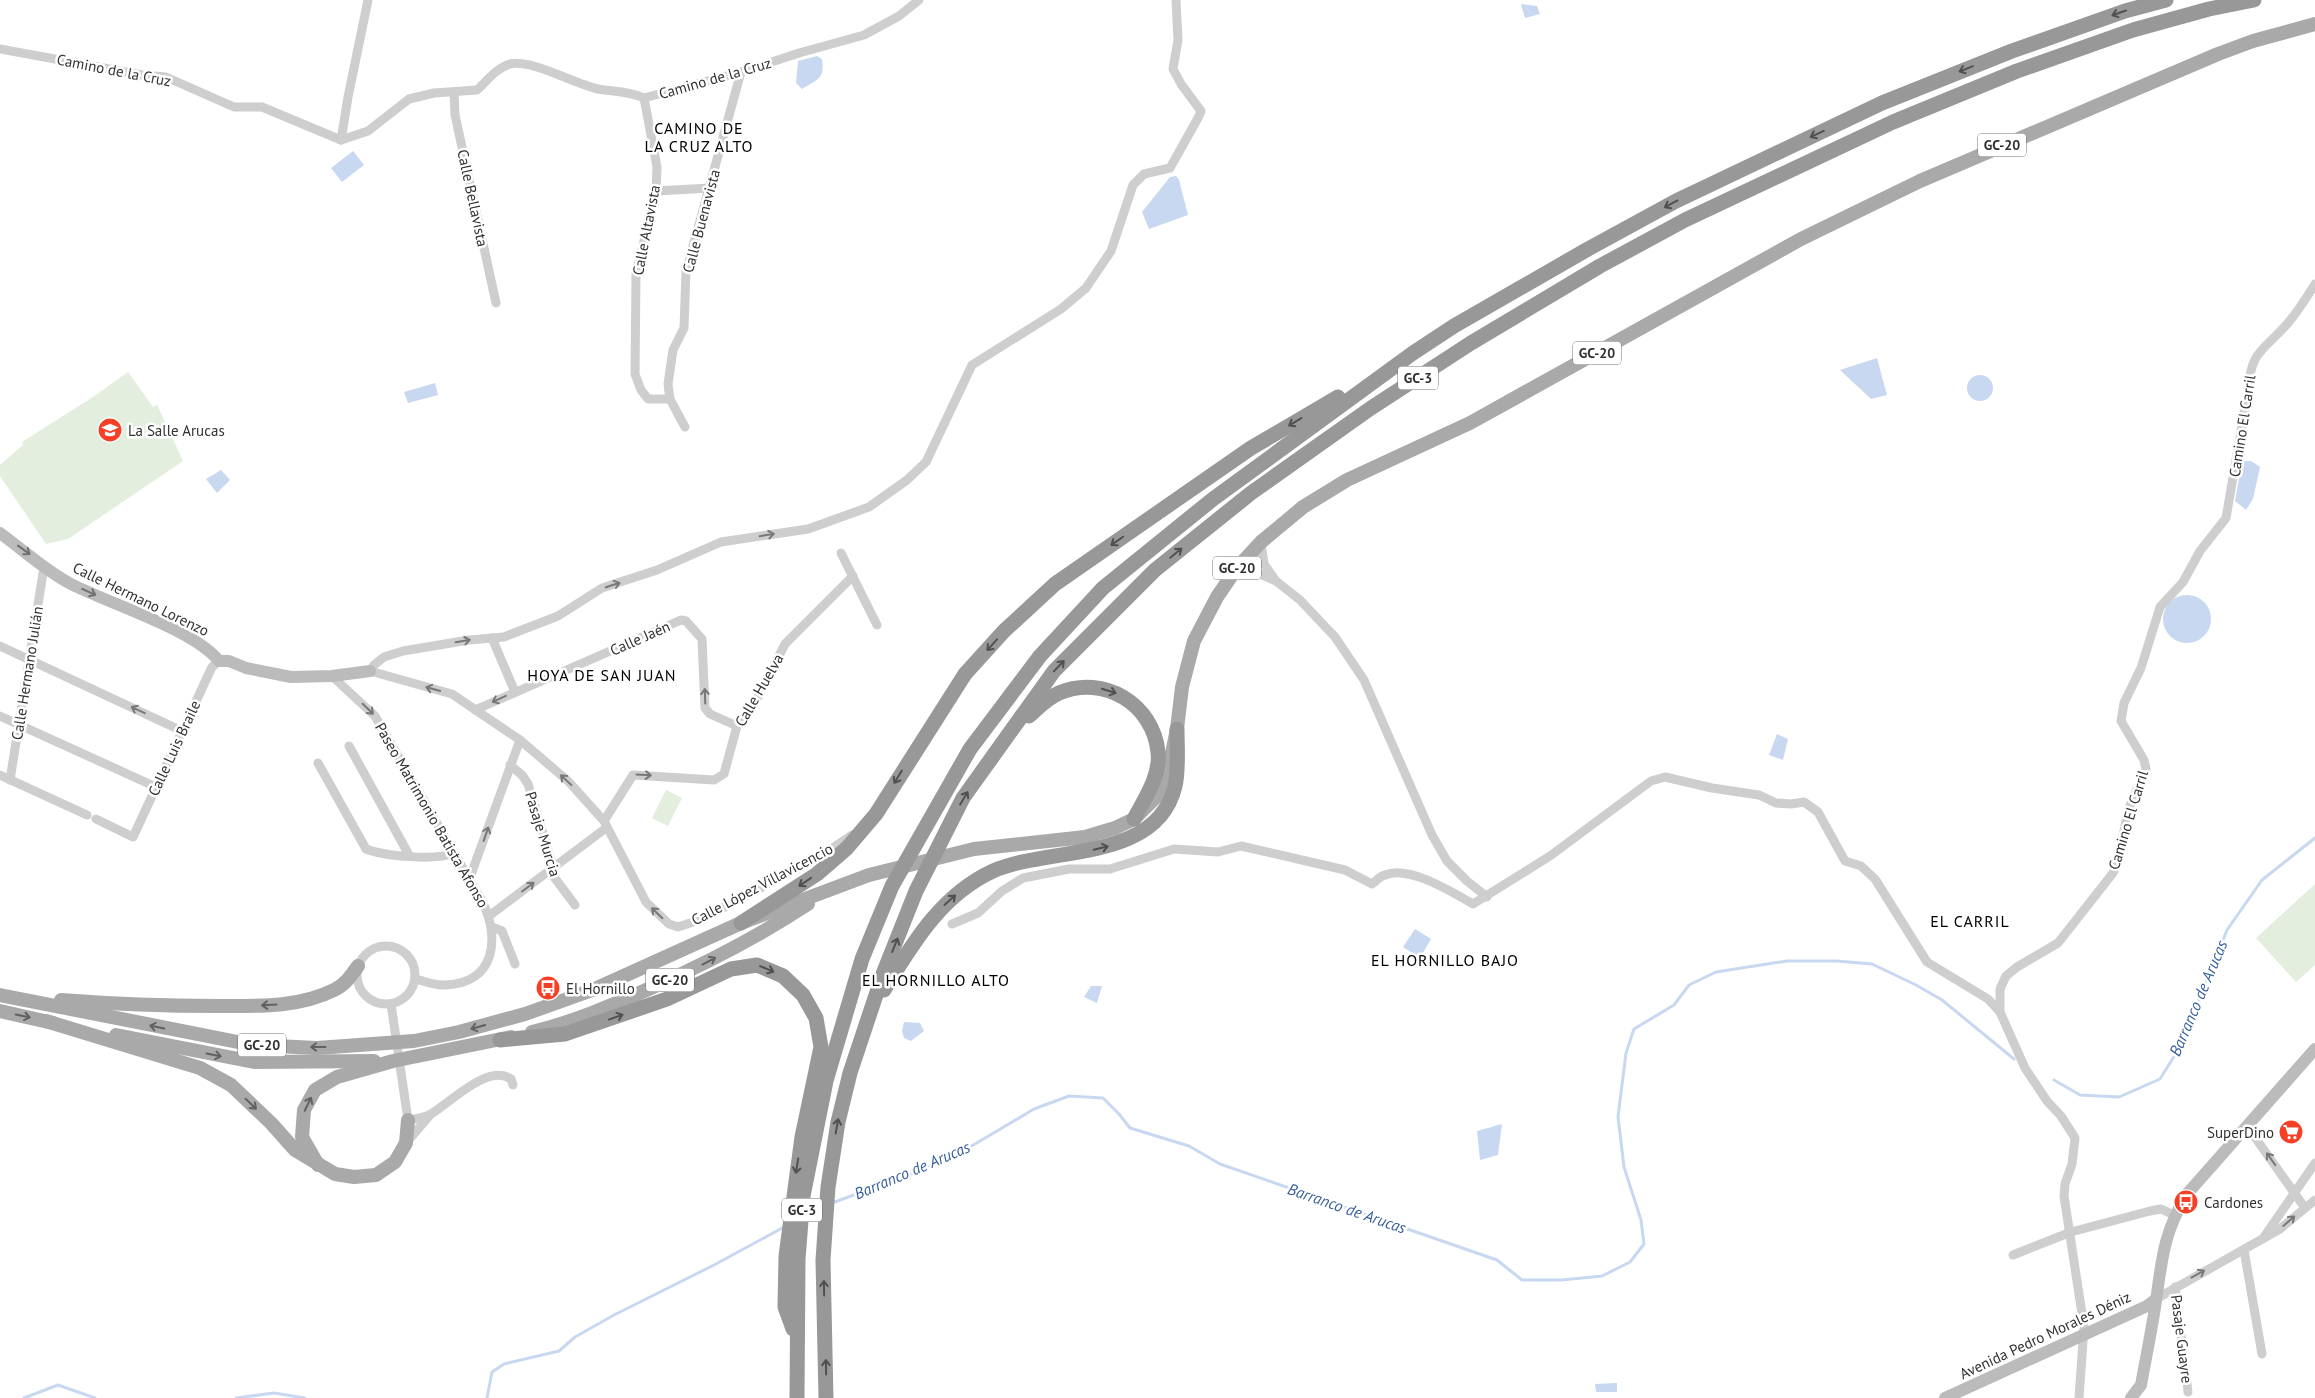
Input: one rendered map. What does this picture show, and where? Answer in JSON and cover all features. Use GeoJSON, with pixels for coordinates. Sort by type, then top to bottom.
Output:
{"type":"FeatureCollection","features":[{"type":"Feature","properties":{"kind":"highway","name":"GC-3"},"geometry":{"type":"LineString","coordinates":[[797,1398],[798,1259],[803,1196],[819,1082],[862,959],[892,886],[970,749],[1040,656],[1110,582],[1213,499],[1413,353],[1462,321],[1676,201],[1882,103],[2012,51],[2125,11],[2166,0]]}},
{"type":"Feature","properties":{"kind":"highway","name":"GC-3"},"geometry":{"type":"LineString","coordinates":[[826,1398],[823,1260],[828,1187],[838,1122],[850,1073],[871,1010],[916,891],[964,798],[1054,671],[1155,570],[1244,498],[1371,408],[1471,343],[1600,266],[1685,220],[1893,122],[2017,71],[2133,30],[2210,8],[2254,0]]}},
{"type":"Feature","properties":{"kind":"highway"},"geometry":{"type":"LineString","coordinates":[[741,923],[805,882],[832,862],[867,825],[965,674],[1004,631],[1055,584],[1252,448],[1413,353]]}},
{"type":"Feature","properties":{"kind":"highway"},"geometry":{"type":"LineString","coordinates":[[1007,735],[1044,702],[1059,693],[1076,688],[1093,687],[1125,697],[1149,721],[1159,753],[1153,781],[1134,819]]}},
{"type":"Feature","properties":{"kind":"highway"},"geometry":{"type":"LineString","coordinates":[[871,1010],[928,921],[952,897],[992,872],[1014,863],[1112,845],[1149,827],[1170,799],[1175,785],[1178,729]]}},
{"type":"Feature","properties":{"kind":"highway"},"geometry":{"type":"LineString","coordinates":[[500,1040],[565,1034],[667,998],[731,969],[757,965],[783,976],[803,995],[816,1018],[821,1048],[819,1082]]}},
{"type":"Feature","properties":{"kind":"main road","name":"GC-20"},"geometry":{"type":"LineString","coordinates":[[0,995],[253,1044],[318,1048],[389,1045],[459,1032],[525,1014],[642,969],[741,923],[828,892],[869,875],[974,849],[1085,836],[1114,828],[1134,819],[1157,796],[1169,768],[1178,729],[1182,687],[1194,641],[1217,597],[1236,569],[1260,542],[1303,506],[1347,480],[1470,423],[1801,239],[1920,181],[2253,41],[2315,24]]}},
{"type":"Feature","properties":{"kind":"main road","name":"GC-20"},"geometry":{"type":"LineString","coordinates":[[0,1011],[254,1062],[393,1061],[500,1040],[564,1024],[690,971],[780,923],[828,892]]}},
{"type":"Feature","properties":{"kind":"main road"},"geometry":{"type":"LineString","coordinates":[[0,995],[136,1006],[274,1006],[311,999],[334,990],[346,982],[358,966]]}},
{"type":"Feature","properties":{"kind":"main road"},"geometry":{"type":"LineString","coordinates":[[46,1021],[200,1068],[231,1086],[295,1150],[335,1174],[354,1178],[376,1175],[395,1162],[406,1143],[408,1120]]}},
{"type":"Feature","properties":{"kind":"main road"},"geometry":{"type":"LineString","coordinates":[[318,1165],[302,1137],[304,1110],[315,1090],[337,1078],[393,1061]]}},
{"type":"Feature","properties":{"kind":"street"},"geometry":{"type":"LineString","coordinates":[[342,140],[348,97],[368,0]]}},
{"type":"Feature","properties":{"kind":"street","name":"Camino de la Cruz"},"geometry":{"type":"LineString","coordinates":[[0,49],[142,75],[166,77],[234,107],[262,107],[342,140],[368,131],[408,99],[434,93],[476,90],[498,70],[510,64],[531,65],[598,89],[633,93],[644,98],[741,72],[799,52],[864,35],[899,16],[919,0]]}},
{"type":"Feature","properties":{"kind":"street"},"geometry":{"type":"LineString","coordinates":[[219,661],[230,661],[246,668],[291,677],[332,676],[370,671],[384,657],[403,651],[504,637],[558,616],[602,588],[657,570],[721,542],[808,528],[869,507],[907,480],[926,462],[972,365],[1060,309],[1086,288],[1111,251],[1134,185],[1144,174],[1170,168],[1201,111],[1181,84],[1174,69],[1178,40],[1176,0]]}},
{"type":"Feature","properties":{"kind":"street","name":"Calle Buenavista"},"geometry":{"type":"LineString","coordinates":[[685,427],[670,399],[668,384],[673,350],[684,328],[686,272],[741,72]]}},
{"type":"Feature","properties":{"kind":"street","name":"Calle Bellavista"},"geometry":{"type":"LineString","coordinates":[[454,93],[455,115],[496,303]]}},
{"type":"Feature","properties":{"kind":"street","name":"Calle Altavista"},"geometry":{"type":"LineString","coordinates":[[644,98],[657,167],[656,191],[636,274],[635,374],[641,390],[648,399],[670,399]]}},
{"type":"Feature","properties":{"kind":"street"},"geometry":{"type":"LineString","coordinates":[[656,191],[710,188]]}},
{"type":"Feature","properties":{"kind":"street","name":"Camino El Carril"},"geometry":{"type":"LineString","coordinates":[[2071,1232],[2064,1196],[2065,1184],[2072,1164],[2074,1138],[2061,1116],[2047,1101],[2025,1068],[2000,1012],[2000,989],[2006,976],[2017,966],[2058,944],[2113,873],[2118,862],[2128,810],[2146,769],[2144,760],[2121,721],[2124,704],[2141,668],[2160,607],[2182,582],[2200,551],[2226,518],[2248,391],[2249,371],[2255,357],[2288,323],[2315,284]]}},
{"type":"Feature","properties":{"kind":"street","name":"Calle Hermano Lorenzo"},"geometry":{"type":"LineString","coordinates":[[0,533],[71,584],[168,628],[212,652],[219,661]]}},
{"type":"Feature","properties":{"kind":"street"},"geometry":{"type":"LineString","coordinates":[[1260,542],[1264,564],[1276,581]]}},
{"type":"Feature","properties":{"kind":"street"},"geometry":{"type":"LineString","coordinates":[[841,552],[877,625]]}},
{"type":"Feature","properties":{"kind":"street","name":"Calle Hermano Julián"},"geometry":{"type":"LineString","coordinates":[[10,780],[43,573],[47,567]]}},
{"type":"Feature","properties":{"kind":"street"},"geometry":{"type":"LineString","coordinates":[[1236,569],[1260,574],[1276,581],[1300,600],[1335,637],[1364,680],[1432,835],[1448,861],[1467,881],[1487,897]]}},
{"type":"Feature","properties":{"kind":"street","name":"Calle Huelva"},"geometry":{"type":"LineString","coordinates":[[605,825],[633,775],[714,780],[724,774],[737,726],[756,701],[785,644],[853,576]]}},
{"type":"Feature","properties":{"kind":"street","name":"Calle Jaén"},"geometry":{"type":"LineString","coordinates":[[475,710],[681,620],[686,621],[702,639],[705,708],[710,714],[737,726]]}},
{"type":"Feature","properties":{"kind":"street"},"geometry":{"type":"LineString","coordinates":[[492,638],[515,692]]}},
{"type":"Feature","properties":{"kind":"street"},"geometry":{"type":"LineString","coordinates":[[0,646],[182,731]]}},
{"type":"Feature","properties":{"kind":"street","name":"Calle Luis Braile"},"geometry":{"type":"LineString","coordinates":[[96,819],[133,837],[212,667],[219,661]]}},
{"type":"Feature","properties":{"kind":"street","name":"Calle López Villavicencio"},"geometry":{"type":"LineString","coordinates":[[370,671],[452,694],[520,740],[568,781],[605,825],[646,902],[669,924],[678,927],[702,919],[821,856],[867,825]]}},
{"type":"Feature","properties":{"kind":"street","name":"Paseo Matrimonio Batista Afonso"},"geometry":{"type":"LineString","coordinates":[[332,676],[375,716],[454,852],[489,916],[492,927],[502,931],[515,964]]}},
{"type":"Feature","properties":{"kind":"street"},"geometry":{"type":"LineString","coordinates":[[0,716],[156,787]]}},
{"type":"Feature","properties":{"kind":"street"},"geometry":{"type":"LineString","coordinates":[[469,880],[520,740]]}},
{"type":"Feature","properties":{"kind":"street"},"geometry":{"type":"LineString","coordinates":[[349,746],[409,855]]}},
{"type":"Feature","properties":{"kind":"street"},"geometry":{"type":"LineString","coordinates":[[318,763],[366,849],[376,853],[409,855],[441,856],[454,852]]}},
{"type":"Feature","properties":{"kind":"street","name":"Pasaje Murcia"},"geometry":{"type":"LineString","coordinates":[[510,764],[522,775],[528,784],[554,877],[575,905]]}},
{"type":"Feature","properties":{"kind":"street"},"geometry":{"type":"LineString","coordinates":[[0,775],[87,815]]}},
{"type":"Feature","properties":{"kind":"street"},"geometry":{"type":"LineString","coordinates":[[952,924],[978,912],[1002,891],[1023,878],[1069,869],[1110,869],[1174,849],[1218,852],[1240,846],[1346,870],[1372,884],[1384,875],[1400,872],[1439,884],[1473,904],[1550,856],[1651,781],[1665,777],[1712,788],[1759,795],[1776,803],[1804,802],[1818,812],[1845,861],[1862,866],[1875,879],[1927,962],[1988,999],[2000,1012]]}},
{"type":"Feature","properties":{"kind":"street"},"geometry":{"type":"LineString","coordinates":[[489,916],[552,869],[605,825]]}},
{"type":"Feature","properties":{"kind":"street"},"geometry":{"type":"LineString","coordinates":[[459,863],[475,866]]}},
{"type":"Feature","properties":{"kind":"street"},"geometry":{"type":"LineString","coordinates":[[416,979],[446,985],[472,978],[485,965],[491,952],[492,927]]}},
{"type":"Feature","properties":{"kind":"street"},"geometry":{"type":"LineString","coordinates":[[388,945],[406,953],[416,969],[416,979],[408,996],[391,1004],[372,1001],[364,995],[359,986],[358,966],[369,950],[388,945]]}},
{"type":"Feature","properties":{"kind":"street"},"geometry":{"type":"LineString","coordinates":[[391,1004],[408,1120],[431,1114]]}},
{"type":"Feature","properties":{"kind":"street"},"geometry":{"type":"LineString","coordinates":[[2131,1398],[2140,1385],[2167,1237],[2174,1215],[2187,1194],[2315,1049]]}},
{"type":"Feature","properties":{"kind":"street"},"geometry":{"type":"LineString","coordinates":[[406,1143],[431,1114],[452,1096],[482,1081],[497,1076],[508,1076],[512,1079],[513,1085]]}},
{"type":"Feature","properties":{"kind":"street"},"geometry":{"type":"LineString","coordinates":[[2247,1126],[2305,1208]]}},
{"type":"Feature","properties":{"kind":"street"},"geometry":{"type":"LineString","coordinates":[[2262,1240],[2315,1163]]}},
{"type":"Feature","properties":{"kind":"street"},"geometry":{"type":"LineString","coordinates":[[2156,1300],[2175,1287],[2280,1229],[2315,1200]]}},
{"type":"Feature","properties":{"kind":"street"},"geometry":{"type":"LineString","coordinates":[[2013,1255],[2071,1232],[2150,1211],[2161,1210],[2174,1215]]}},
{"type":"Feature","properties":{"kind":"street"},"geometry":{"type":"LineString","coordinates":[[2071,1232],[2084,1327],[2079,1398]]}},
{"type":"Feature","properties":{"kind":"street"},"geometry":{"type":"LineString","coordinates":[[2244,1250],[2262,1354]]}},
{"type":"Feature","properties":{"kind":"street","name":"Pasaje Guayre"},"geometry":{"type":"LineString","coordinates":[[2175,1287],[2188,1392]]}},
{"type":"Feature","properties":{"kind":"street","name":"Avenida Pedro Morales Déniz"},"geometry":{"type":"LineString","coordinates":[[1945,1398],[2083,1336],[2156,1300]]}},
{"type":"Feature","properties":{"kind":"street"},"geometry":{"type":"LineString","coordinates":[[2128,1315],[2139,1317],[2151,1328]]}},
{"type":"Feature","properties":{"kind":"green space"},"geometry":{"type":"Polygon","coordinates":[[[128,372],[153,407],[157,405],[183,461],[68,539],[46,544],[0,476],[0,465],[23,445],[22,442],[93,397],[128,372]]]}},
{"type":"Feature","properties":{"kind":"green space"},"geometry":{"type":"Polygon","coordinates":[[[666,790],[682,798],[668,826],[652,818],[666,790]]]}},
{"type":"Feature","properties":{"kind":"green space"},"geometry":{"type":"Polygon","coordinates":[[[2315,884],[2315,965],[2296,982],[2256,938],[2315,884]]]}},
{"type":"Feature","properties":{"kind":"water"},"geometry":{"type":"Polygon","coordinates":[[[1521,4],[1537,6],[1540,14],[1525,18],[1521,4]]]}},
{"type":"Feature","properties":{"kind":"water"},"geometry":{"type":"Polygon","coordinates":[[[817,56],[822,59],[821,75],[802,89],[796,83],[798,61],[817,56]]]}},
{"type":"Feature","properties":{"kind":"water"},"geometry":{"type":"Polygon","coordinates":[[[353,151],[364,165],[342,182],[331,168],[353,151]]]}},
{"type":"Feature","properties":{"kind":"water"},"geometry":{"type":"Polygon","coordinates":[[[1176,176],[1179,180],[1188,215],[1149,229],[1142,212],[1170,177],[1176,176]]]}},
{"type":"Feature","properties":{"kind":"water"},"geometry":{"type":"Polygon","coordinates":[[[1877,358],[1887,395],[1871,399],[1840,370],[1877,358]]]}},
{"type":"Feature","properties":{"kind":"water"},"geometry":{"type":"Polygon","coordinates":[[[1980,375],[1989,379],[1993,388],[1989,397],[1980,401],[1971,397],[1967,388],[1971,379],[1980,375]]]}},
{"type":"Feature","properties":{"kind":"water"},"geometry":{"type":"Polygon","coordinates":[[[435,383],[438,395],[408,403],[404,392],[435,383]]]}},
{"type":"Feature","properties":{"kind":"water"},"geometry":{"type":"Polygon","coordinates":[[[2242,461],[2251,461],[2260,467],[2253,499],[2246,510],[2235,501],[2242,461]]]}},
{"type":"Feature","properties":{"kind":"water"},"geometry":{"type":"Polygon","coordinates":[[[221,470],[230,480],[217,493],[206,479],[221,470]]]}},
{"type":"Feature","properties":{"kind":"water"},"geometry":{"type":"Polygon","coordinates":[[[2182,595],[2192,595],[2204,602],[2211,614],[2211,624],[2204,636],[2192,643],[2182,643],[2174,639],[2167,632],[2163,624],[2163,614],[2167,606],[2174,599],[2182,595]]]}},
{"type":"Feature","properties":{"kind":"water"},"geometry":{"type":"Polygon","coordinates":[[[1777,734],[1788,739],[1783,760],[1769,755],[1777,734]]]}},
{"type":"Feature","properties":{"kind":"water"},"geometry":{"type":"Polygon","coordinates":[[[1415,929],[1431,939],[1420,958],[1403,947],[1415,929]]]}},
{"type":"Feature","properties":{"kind":"water"},"geometry":{"type":"Polygon","coordinates":[[[1091,986],[1102,986],[1097,1003],[1084,997],[1091,986]]]}},
{"type":"Feature","properties":{"kind":"water"},"geometry":{"type":"Polygon","coordinates":[[[904,1022],[920,1023],[924,1031],[911,1041],[904,1038],[902,1031],[904,1022]]]}},
{"type":"Feature","properties":{"kind":"water"},"geometry":{"type":"Polygon","coordinates":[[[1502,1124],[1498,1155],[1480,1160],[1477,1131],[1502,1124]]]}},
{"type":"Feature","properties":{"kind":"water"},"geometry":{"type":"Polygon","coordinates":[[[1617,1383],[1617,1392],[1596,1392],[1595,1384],[1617,1383]]]}},
{"type":"Feature","properties":{"kind":"waterway","name":"Barranco de Arucas"},"geometry":{"type":"LineString","coordinates":[[2054,1080],[2080,1095],[2119,1097],[2160,1079],[2180,1047],[2227,930],[2262,880],[2315,838]]}},
{"type":"Feature","properties":{"kind":"waterway","name":"Barranco de Arucas"},"geometry":{"type":"LineString","coordinates":[[832,1203],[922,1170],[975,1144],[1034,1109],[1069,1096],[1103,1098],[1130,1128],[1189,1146],[1220,1164],[1497,1260],[1522,1280],[1562,1280],[1602,1276],[1630,1262],[1644,1244],[1641,1220],[1624,1167],[1618,1117],[1626,1053],[1634,1029],[1674,1005],[1689,985],[1716,972],[1787,961],[1837,961],[1872,964],[1942,1000],[2014,1059]]}},
{"type":"Feature","properties":{"kind":"waterway","name":"Barranco de Arucas"},"geometry":{"type":"LineString","coordinates":[[807,1214],[821,1207]]}},
{"type":"Feature","properties":{"kind":"waterway","name":"Barranco de Arucas"},"geometry":{"type":"LineString","coordinates":[[487,1398],[492,1372],[504,1364],[559,1351],[575,1337],[614,1315],[714,1265],[786,1226]]}},
{"type":"Feature","properties":{"kind":"waterway","name":"Barranco de Arucas"},"geometry":{"type":"LineString","coordinates":[[24,1398],[58,1385],[95,1398]]}},
{"type":"Feature","properties":{"kind":"waterway","name":"Barranco de Arucas"},"geometry":{"type":"LineString","coordinates":[[236,1398],[274,1393],[305,1398]]}},
{"type":"Feature","properties":{"kind":"place","name":"La Salle Arucas"},"geometry":{"type":"Point","coordinates":[110,430]}},
{"type":"Feature","properties":{"kind":"place","name":"El Hornillo"},"geometry":{"type":"Point","coordinates":[548,988]}},
{"type":"Feature","properties":{"kind":"place","name":"SuperDino"},"geometry":{"type":"Point","coordinates":[2291,1132]}},
{"type":"Feature","properties":{"kind":"place","name":"Cardones"},"geometry":{"type":"Point","coordinates":[2186,1202]}},
{"type":"Feature","properties":{"kind":"district","name":"CAMINO DE LA CRUZ ALTO"},"geometry":{"type":"Point","coordinates":[699,137]}},
{"type":"Feature","properties":{"kind":"district","name":"HOYA DE SAN JUAN"},"geometry":{"type":"Point","coordinates":[602,675]}},
{"type":"Feature","properties":{"kind":"district","name":"EL CARRIL"},"geometry":{"type":"Point","coordinates":[1970,921]}},
{"type":"Feature","properties":{"kind":"district","name":"EL HORNILLO BAJO"},"geometry":{"type":"Point","coordinates":[1445,960]}},
{"type":"Feature","properties":{"kind":"district","name":"EL HORNILLO ALTO"},"geometry":{"type":"Point","coordinates":[936,980]}}]}
